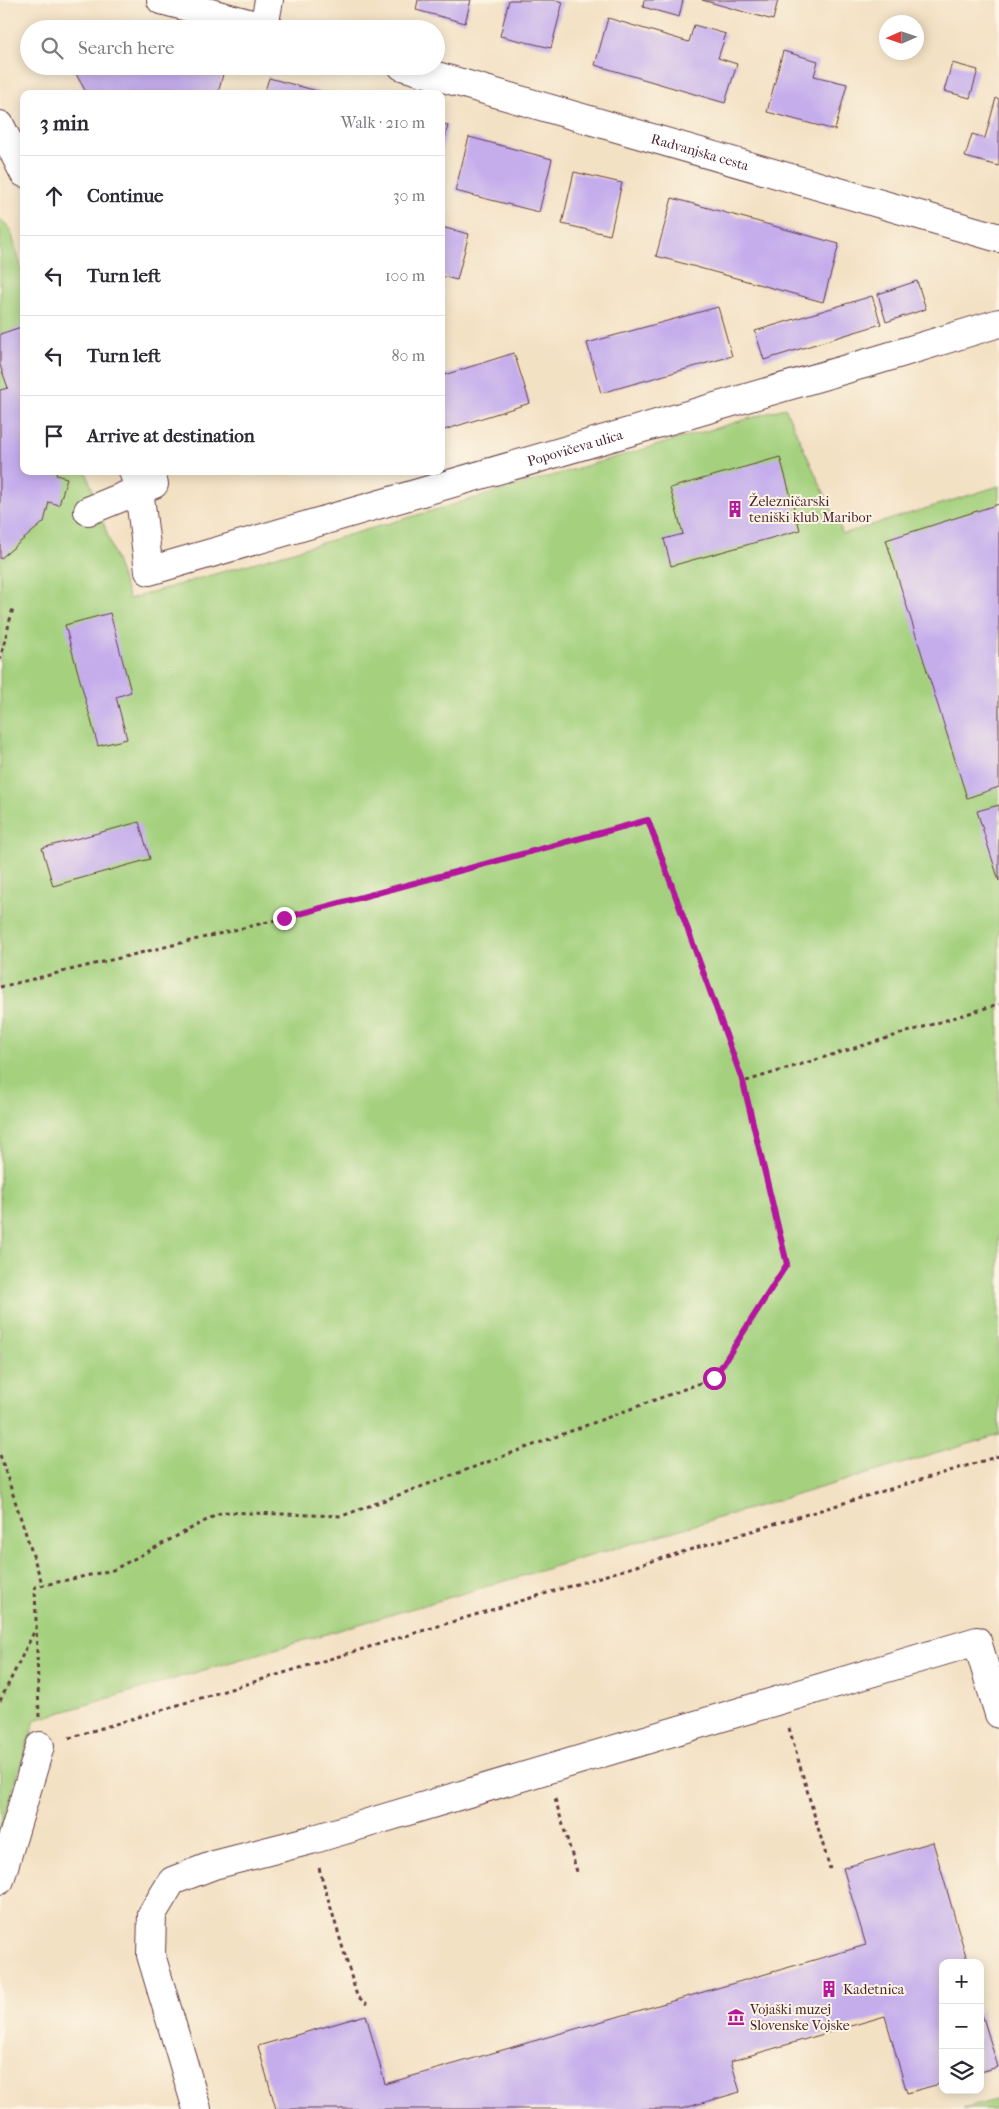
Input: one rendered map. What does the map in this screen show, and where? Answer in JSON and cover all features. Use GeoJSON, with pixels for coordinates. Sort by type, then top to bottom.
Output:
{"type":"FeatureCollection","features":[{"type":"Feature","properties":{"kind":"street"},"geometry":{"type":"LineString","coordinates":[[161,0],[237,20]]}},
{"type":"Feature","properties":{"kind":"street"},"geometry":{"type":"LineString","coordinates":[[268,20],[269,0]]}},
{"type":"Feature","properties":{"kind":"street","name":"Radvanjska cesta"},"geometry":{"type":"LineString","coordinates":[[433,75],[999,238]]}},
{"type":"Feature","properties":{"kind":"street"},"geometry":{"type":"LineString","coordinates":[[0,125],[20,165]]}},
{"type":"Feature","properties":{"kind":"street","name":"Popovičeva ulica"},"geometry":{"type":"LineString","coordinates":[[143,481],[149,571],[882,359],[999,323]]}},
{"type":"Feature","properties":{"kind":"street"},"geometry":{"type":"LineString","coordinates":[[88,511],[143,481]]}},
{"type":"Feature","properties":{"kind":"street"},"geometry":{"type":"LineString","coordinates":[[197,2109],[151,1955],[152,1914],[172,1881],[214,1865],[311,1840],[977,1641],[999,1714]]}},
{"type":"Feature","properties":{"kind":"street"},"geometry":{"type":"LineString","coordinates":[[0,1880],[40,1746]]}},
{"type":"Feature","properties":{"kind":"path"},"geometry":{"type":"LineString","coordinates":[[0,660],[13,608]]}},
{"type":"Feature","properties":{"kind":"path"},"geometry":{"type":"LineString","coordinates":[[0,987],[284,918],[648,820],[743,1082],[787,1264],[714,1378],[342,1516],[222,1512],[113,1570],[35,1587],[40,1746],[999,1456]]}},
{"type":"Feature","properties":{"kind":"path"},"geometry":{"type":"LineString","coordinates":[[743,1082],[999,1004]]}},
{"type":"Feature","properties":{"kind":"path"},"geometry":{"type":"LineString","coordinates":[[0,1454],[43,1586]]}},
{"type":"Feature","properties":{"kind":"path"},"geometry":{"type":"LineString","coordinates":[[0,1701],[36,1627]]}},
{"type":"Feature","properties":{"kind":"path"},"geometry":{"type":"LineString","coordinates":[[781,1699],[830,1869]]}},
{"type":"Feature","properties":{"kind":"path"},"geometry":{"type":"LineString","coordinates":[[546,1770],[578,1874]]}},
{"type":"Feature","properties":{"kind":"path"},"geometry":{"type":"LineString","coordinates":[[311,1840],[357,1996],[367,2004]]}},
{"type":"Feature","properties":{"kind":"green space"},"geometry":{"type":"Polygon","coordinates":[[[0,219],[10,228],[20,263],[20,475],[87,475],[129,599],[785,408],[843,534],[999,486],[999,1435],[35,1720],[0,1831],[0,219]]]}},
{"type":"Feature","properties":{"kind":"green space"},"geometry":{"type":"Polygon","coordinates":[[[999,2099],[999,2109],[963,2109],[999,2099]]]}},
{"type":"Feature","properties":{"kind":"building"},"geometry":{"type":"Polygon","coordinates":[[[418,0],[471,0],[465,23],[416,10],[418,0]]]}},
{"type":"Feature","properties":{"kind":"building"},"geometry":{"type":"Polygon","coordinates":[[[509,0],[555,0],[563,2],[551,48],[500,36],[509,0]]]}},
{"type":"Feature","properties":{"kind":"building"},"geometry":{"type":"Polygon","coordinates":[[[644,0],[683,0],[679,17],[643,7],[644,0]]]}},
{"type":"Feature","properties":{"kind":"building"},"geometry":{"type":"Polygon","coordinates":[[[702,0],[778,0],[773,20],[702,0]]]}},
{"type":"Feature","properties":{"kind":"building"},"geometry":{"type":"Polygon","coordinates":[[[608,18],[689,42],[694,25],[726,34],[718,58],[737,64],[725,103],[595,65],[608,18]]]}},
{"type":"Feature","properties":{"kind":"building"},"geometry":{"type":"Polygon","coordinates":[[[783,51],[818,61],[814,76],[847,84],[835,130],[767,112],[783,51]]]}},
{"type":"Feature","properties":{"kind":"building"},"geometry":{"type":"Polygon","coordinates":[[[952,63],[978,70],[970,98],[944,91],[952,63]]]}},
{"type":"Feature","properties":{"kind":"building"},"geometry":{"type":"Polygon","coordinates":[[[77,75],[223,75],[219,90],[85,90],[77,75]]]}},
{"type":"Feature","properties":{"kind":"building"},"geometry":{"type":"Polygon","coordinates":[[[269,78],[314,90],[265,90],[269,78]]]}},
{"type":"Feature","properties":{"kind":"building"},"geometry":{"type":"Polygon","coordinates":[[[996,98],[999,99],[999,166],[965,157],[972,134],[985,138],[996,98]]]}},
{"type":"Feature","properties":{"kind":"building"},"geometry":{"type":"Polygon","coordinates":[[[445,125],[448,125],[445,138],[445,125]]]}},
{"type":"Feature","properties":{"kind":"building"},"geometry":{"type":"Polygon","coordinates":[[[469,137],[552,159],[539,212],[455,191],[469,137]]]}},
{"type":"Feature","properties":{"kind":"building"},"geometry":{"type":"Polygon","coordinates":[[[574,172],[622,183],[610,235],[562,224],[574,172]]]}},
{"type":"Feature","properties":{"kind":"building"},"geometry":{"type":"Polygon","coordinates":[[[672,198],[839,244],[823,302],[656,256],[672,198]]]}},
{"type":"Feature","properties":{"kind":"building"},"geometry":{"type":"Polygon","coordinates":[[[445,228],[469,234],[457,280],[445,277],[445,228]]]}},
{"type":"Feature","properties":{"kind":"building"},"geometry":{"type":"Polygon","coordinates":[[[917,281],[926,309],[886,322],[878,294],[917,281]]]}},
{"type":"Feature","properties":{"kind":"building"},"geometry":{"type":"Polygon","coordinates":[[[872,296],[881,324],[764,360],[755,331],[872,296]]]}},
{"type":"Feature","properties":{"kind":"building"},"geometry":{"type":"Polygon","coordinates":[[[718,307],[732,356],[601,393],[587,343],[718,307]]]}},
{"type":"Feature","properties":{"kind":"building"},"geometry":{"type":"Polygon","coordinates":[[[20,327],[20,475],[56,475],[67,478],[59,505],[49,502],[44,522],[0,559],[0,390],[8,388],[0,365],[0,334],[20,327]]]}},
{"type":"Feature","properties":{"kind":"building"},"geometry":{"type":"Polygon","coordinates":[[[514,353],[530,403],[445,430],[445,375],[514,353]]]}},
{"type":"Feature","properties":{"kind":"building","name":"Železničarski teniški klub Maribor"},"geometry":{"type":"Polygon","coordinates":[[[780,457],[800,530],[671,566],[664,539],[683,534],[670,488],[780,457]]]}},
{"type":"Feature","properties":{"kind":"building"},"geometry":{"type":"Polygon","coordinates":[[[999,504],[999,787],[967,798],[886,540],[999,504]]]}},
{"type":"Feature","properties":{"kind":"building"},"geometry":{"type":"Polygon","coordinates":[[[110,613],[131,692],[116,697],[127,739],[98,746],[65,625],[110,613]]]}},
{"type":"Feature","properties":{"kind":"building"},"geometry":{"type":"Polygon","coordinates":[[[999,805],[999,881],[977,811],[999,805]]]}},
{"type":"Feature","properties":{"kind":"building"},"geometry":{"type":"Polygon","coordinates":[[[139,822],[150,859],[53,886],[42,848],[139,822]]]}},
{"type":"Feature","properties":{"kind":"building","name":"Kadetnica"},"geometry":{"type":"Polygon","coordinates":[[[933,1842],[967,1959],[939,1959],[939,2084],[907,2093],[885,2016],[731,2061],[740,2092],[681,2109],[276,2109],[258,2046],[366,2015],[385,2084],[866,1945],[843,1868],[933,1842]]]}},
{"type":"Feature","properties":{"kind":"building"},"geometry":{"type":"Polygon","coordinates":[[[984,2020],[998,2067],[984,2071],[984,2020]]]}},
{"type":"Feature","properties":{"kind":"place","name":"Železničarski teniški klub Maribor"},"geometry":{"type":"Point","coordinates":[735,509]}},
{"type":"Feature","properties":{"kind":"place","name":"Kadetnica"},"geometry":{"type":"Point","coordinates":[829,1989]}},
{"type":"Feature","properties":{"kind":"place","name":"Vojaški muzej Slovenske Vojske"},"geometry":{"type":"Point","coordinates":[736,2017]}},
{"type":"Feature","properties":{"kind":"route"},"geometry":{"type":"LineString","coordinates":[[284,918],[648,820],[743,1082],[787,1264],[714,1378]]}}]}
